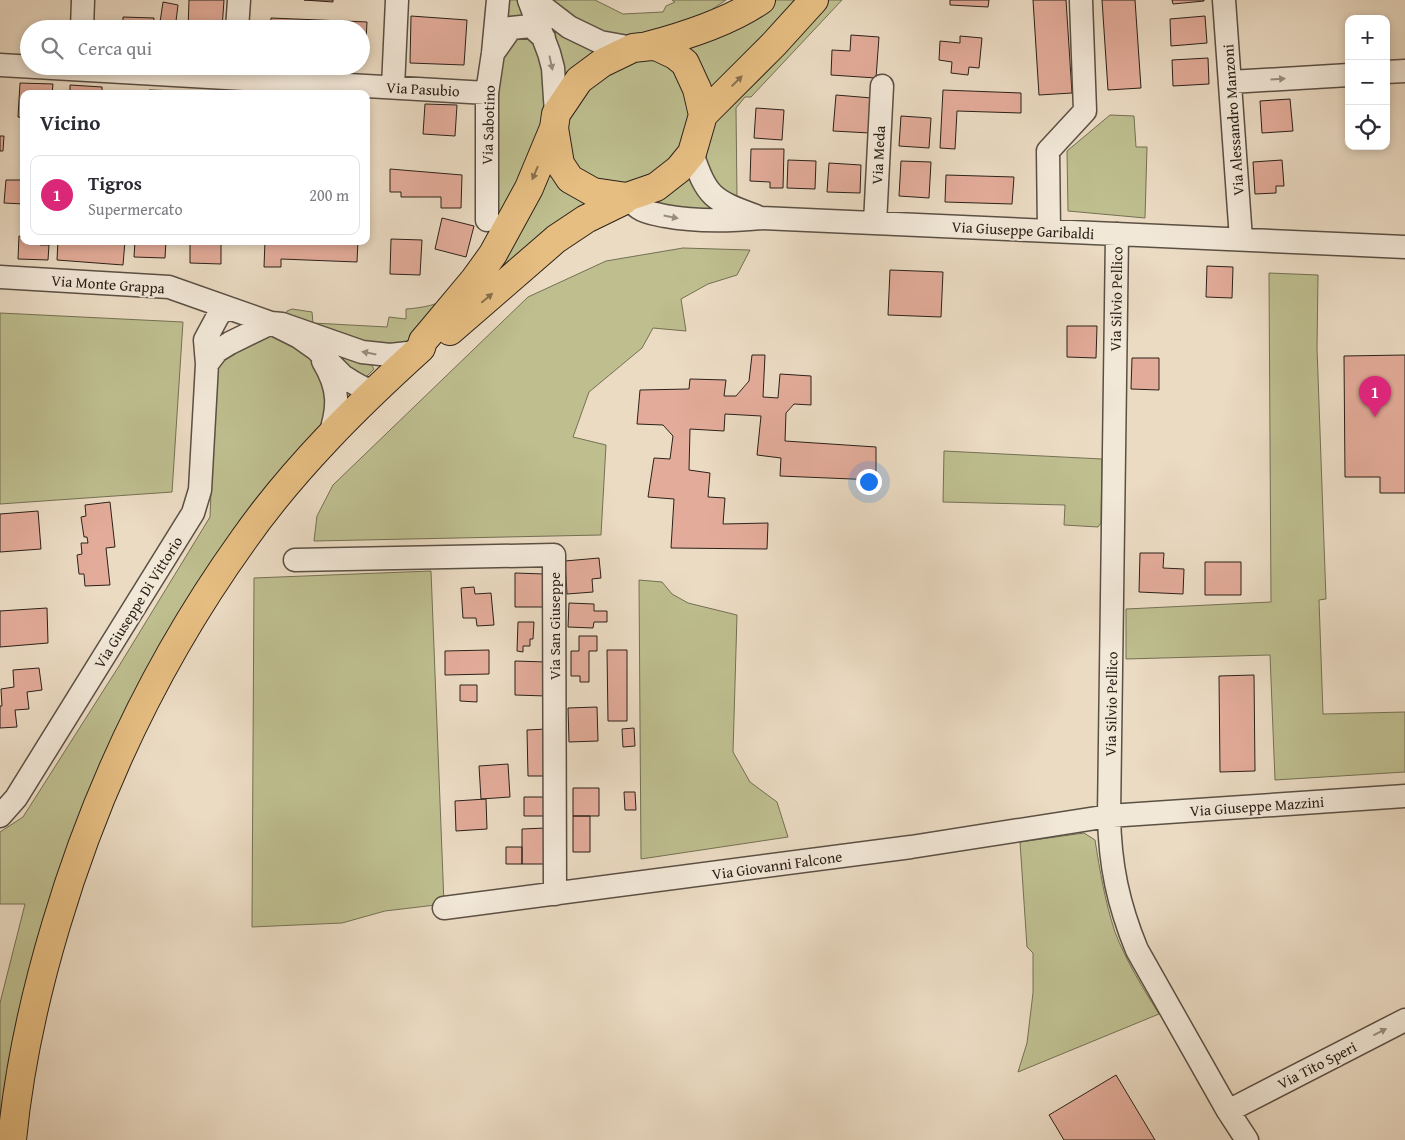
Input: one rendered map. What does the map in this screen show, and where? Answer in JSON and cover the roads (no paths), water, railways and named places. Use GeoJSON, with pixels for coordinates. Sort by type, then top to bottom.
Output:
{"type":"FeatureCollection","features":[{"type":"Feature","properties":{"kind":"main road"},"geometry":{"type":"LineString","coordinates":[[12,1140],[25,1042],[43,966],[69,882],[98,802],[162,668],[244,539],[302,466],[378,388],[419,350],[423,341],[475,280],[493,254],[528,188],[555,121],[579,80],[602,63],[639,48],[681,38],[721,21],[761,0]]}},
{"type":"Feature","properties":{"kind":"main road"},"geometry":{"type":"LineString","coordinates":[[419,350],[431,346],[441,339],[570,228],[628,197],[656,187],[668,179],[692,153],[703,115],[774,44],[814,0]]}},
{"type":"Feature","properties":{"kind":"main road"},"geometry":{"type":"LineString","coordinates":[[639,48],[658,47],[665,49],[685,63],[697,89],[703,115]]}},
{"type":"Feature","properties":{"kind":"main road"},"geometry":{"type":"LineString","coordinates":[[555,121],[560,164],[570,179],[593,192],[628,197]]}},
{"type":"Feature","properties":{"kind":"street"},"geometry":{"type":"LineString","coordinates":[[82,20],[83,0]]}},
{"type":"Feature","properties":{"kind":"street"},"geometry":{"type":"LineString","coordinates":[[238,20],[239,0]]}},
{"type":"Feature","properties":{"kind":"street"},"geometry":{"type":"LineString","coordinates":[[393,87],[397,0]]}},
{"type":"Feature","properties":{"kind":"street","name":"Via Sabotino"},"geometry":{"type":"LineString","coordinates":[[486,220],[486,92],[493,53],[498,0]]}},
{"type":"Feature","properties":{"kind":"street"},"geometry":{"type":"LineString","coordinates":[[530,0],[544,38],[552,68],[555,121]]}},
{"type":"Feature","properties":{"kind":"street"},"geometry":{"type":"LineString","coordinates":[[534,0],[569,27],[600,42],[639,48]]}},
{"type":"Feature","properties":{"kind":"street"},"geometry":{"type":"LineString","coordinates":[[681,38],[738,0]]}},
{"type":"Feature","properties":{"kind":"street","name":"Via Alessandro Manzoni"},"geometry":{"type":"LineString","coordinates":[[1224,0],[1242,239]]}},
{"type":"Feature","properties":{"kind":"street"},"geometry":{"type":"LineString","coordinates":[[1049,231],[1048,151],[1085,111],[1081,2]]}},
{"type":"Feature","properties":{"kind":"street"},"geometry":{"type":"LineString","coordinates":[[493,53],[511,28],[531,26],[544,38]]}},
{"type":"Feature","properties":{"kind":"street","name":"Via Pasubio"},"geometry":{"type":"LineString","coordinates":[[0,65],[20,66]]}},
{"type":"Feature","properties":{"kind":"street"},"geometry":{"type":"LineString","coordinates":[[1390,72],[1405,71]]}},
{"type":"Feature","properties":{"kind":"street"},"geometry":{"type":"LineString","coordinates":[[1230,82],[1345,74]]}},
{"type":"Feature","properties":{"kind":"street","name":"Via Pasubio"},"geometry":{"type":"LineString","coordinates":[[267,75],[393,87],[486,92]]}},
{"type":"Feature","properties":{"kind":"street","name":"Via Meda"},"geometry":{"type":"LineString","coordinates":[[875,223],[882,86]]}},
{"type":"Feature","properties":{"kind":"street","name":"Via Giuseppe Garibaldi"},"geometry":{"type":"LineString","coordinates":[[692,153],[699,176],[710,192],[728,206],[761,218]]}},
{"type":"Feature","properties":{"kind":"street","name":"Via Giuseppe Garibaldi"},"geometry":{"type":"LineString","coordinates":[[628,197],[640,209],[653,214],[687,220],[729,221],[761,218],[1405,247]]}},
{"type":"Feature","properties":{"kind":"street","name":"Via Silvio Pellico"},"geometry":{"type":"LineString","coordinates":[[1117,234],[1109,816],[1113,873],[1126,925],[1149,974],[1247,1140]]}},
{"type":"Feature","properties":{"kind":"street","name":"Via Monte Grappa"},"geometry":{"type":"LineString","coordinates":[[0,277],[169,287],[271,323],[299,337],[316,349],[343,376],[365,389],[378,388]]}},
{"type":"Feature","properties":{"kind":"street","name":"Via Giuseppe Di Vittorio"},"geometry":{"type":"LineString","coordinates":[[0,816],[16,798],[193,513],[200,490],[210,352],[202,307],[193,295]]}},
{"type":"Feature","properties":{"kind":"street","name":"Via Giuseppe Di Vittorio"},"geometry":{"type":"LineString","coordinates":[[210,352],[227,332],[230,316],[229,308]]}},
{"type":"Feature","properties":{"kind":"street"},"geometry":{"type":"LineString","coordinates":[[210,352],[271,323]]}},
{"type":"Feature","properties":{"kind":"street","name":"Via Monte Grappa"},"geometry":{"type":"LineString","coordinates":[[271,323],[282,324],[362,352],[390,355],[419,350]]}},
{"type":"Feature","properties":{"kind":"street","name":"Via Monte Grappa"},"geometry":{"type":"LineString","coordinates":[[316,349],[328,370],[336,399],[337,411],[329,438]]}},
{"type":"Feature","properties":{"kind":"street","name":"Via San Giuseppe"},"geometry":{"type":"LineString","coordinates":[[295,560],[554,556],[555,894]]}},
{"type":"Feature","properties":{"kind":"street","name":"Via Giuseppe Mazzini"},"geometry":{"type":"LineString","coordinates":[[1109,816],[1405,796]]}},
{"type":"Feature","properties":{"kind":"street","name":"Via Giovanni Falcone"},"geometry":{"type":"LineString","coordinates":[[444,908],[910,847],[1109,816]]}},
{"type":"Feature","properties":{"kind":"street","name":"Via Tito Speri"},"geometry":{"type":"LineString","coordinates":[[1228,1110],[1405,1020]]}},
{"type":"Feature","properties":{"kind":"place","name":"Tigros"},"geometry":{"type":"Point","coordinates":[1375,417]}}]}
